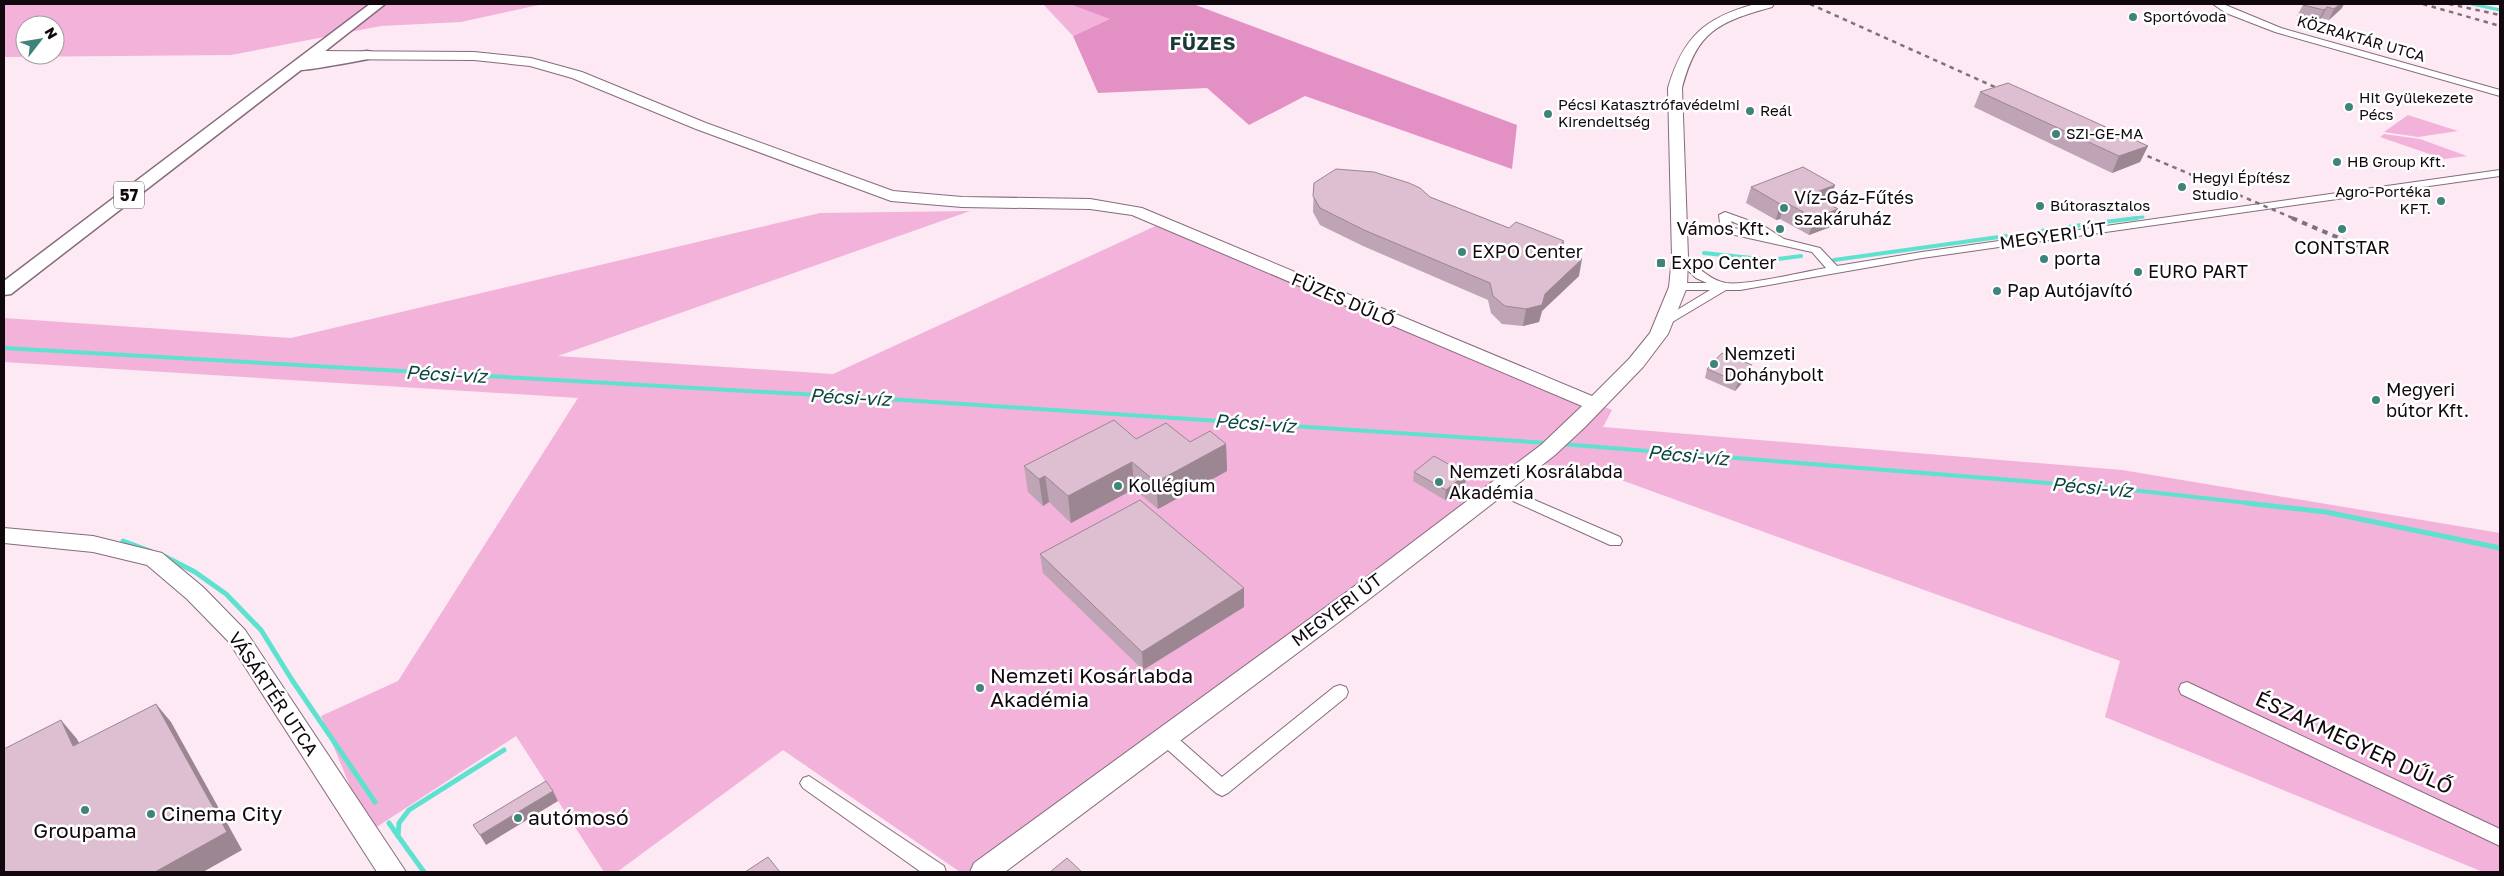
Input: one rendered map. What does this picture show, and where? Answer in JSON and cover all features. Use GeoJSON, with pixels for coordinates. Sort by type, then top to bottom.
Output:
{"type":"FeatureCollection","features":[{"type":"Feature","properties":{"kind":"main road","name":"57"},"geometry":{"type":"LineString","coordinates":[[4,290],[378,4]]}},
{"type":"Feature","properties":{"kind":"main road"},"geometry":{"type":"LineString","coordinates":[[345,30],[339,46],[344,50],[367,55]]}},
{"type":"Feature","properties":{"kind":"main road"},"geometry":{"type":"LineString","coordinates":[[284,77],[324,60],[367,55]]}},
{"type":"Feature","properties":{"kind":"street"},"geometry":{"type":"LineString","coordinates":[[1678,287],[1680,257],[1675,88],[1680,66],[1694,39],[1718,20],[1768,4]]}},
{"type":"Feature","properties":{"kind":"street","name":"KÖZRAKTÁR UTCA"},"geometry":{"type":"LineString","coordinates":[[2217,4],[2228,11],[2278,30],[2500,93]]}},
{"type":"Feature","properties":{"kind":"street","name":"FÜZES DŰLŐ"},"geometry":{"type":"LineString","coordinates":[[313,55],[474,56],[531,62],[577,75],[701,126],[891,196],[962,202],[1090,204],[1136,211],[1298,282],[1594,404]]}},
{"type":"Feature","properties":{"kind":"street","name":"MEGYERI ÚT"},"geometry":{"type":"LineString","coordinates":[[984,872],[1360,594],[1563,436],[1642,356],[1659,334],[1678,287],[1725,287],[1834,268],[2500,173]]}},
{"type":"Feature","properties":{"kind":"street"},"geometry":{"type":"LineString","coordinates":[[1780,241],[1816,250],[1834,268]]}},
{"type":"Feature","properties":{"kind":"street"},"geometry":{"type":"LineString","coordinates":[[1680,257],[1700,276],[1725,287]]}},
{"type":"Feature","properties":{"kind":"street","name":"MEGYERI ÚT"},"geometry":{"type":"LineString","coordinates":[[1665,321],[1725,287]]}},
{"type":"Feature","properties":{"kind":"street"},"geometry":{"type":"LineString","coordinates":[[1563,436],[1579,413],[1567,393],[1592,389],[1623,375]]}},
{"type":"Feature","properties":{"kind":"street"},"geometry":{"type":"LineString","coordinates":[[1503,484],[1518,498],[1615,541]]}},
{"type":"Feature","properties":{"kind":"street","name":"VÁSÁRTÉR UTCA"},"geometry":{"type":"LineString","coordinates":[[4,535],[93,544],[154,559],[195,594],[237,636],[392,872]]}},
{"type":"Feature","properties":{"kind":"street","name":"ÉSZAKMEGYER DŰLŐ"},"geometry":{"type":"LineString","coordinates":[[2188,689],[2500,838]]}},
{"type":"Feature","properties":{"kind":"street"},"geometry":{"type":"LineString","coordinates":[[1166,738],[1222,788],[1340,692]]}},
{"type":"Feature","properties":{"kind":"street"},"geometry":{"type":"LineString","coordinates":[[809,784],[899,848],[937,872]]}},
{"type":"Feature","properties":{"kind":"shaded area"},"geometry":{"type":"Polygon","coordinates":[[[4,4],[543,4],[461,22],[381,26],[231,55],[65,56],[65,15],[15,15],[15,57],[4,57],[4,4]]]}},
{"type":"Feature","properties":{"kind":"shaded area"},"geometry":{"type":"Polygon","coordinates":[[[1043,4],[1069,4],[1111,19],[1073,36],[1043,4]]]}},
{"type":"Feature","properties":{"kind":"shaded area"},"geometry":{"type":"Polygon","coordinates":[[[1069,4],[1193,4],[1517,125],[1512,169],[1305,96],[1249,125],[1207,88],[1098,93],[1073,36],[1110,19],[1069,4]]]}},
{"type":"Feature","properties":{"kind":"shaded area"},"geometry":{"type":"Polygon","coordinates":[[[2408,115],[2458,131],[2418,137],[2384,132],[2408,115]]]}},
{"type":"Feature","properties":{"kind":"shaded area"},"geometry":{"type":"Polygon","coordinates":[[[2384,134],[2420,139],[2467,156],[2444,159],[2380,137],[2384,134]]]}},
{"type":"Feature","properties":{"kind":"shaded area"},"geometry":{"type":"Polygon","coordinates":[[[970,211],[558,356],[833,374],[1162,223],[1612,410],[1603,427],[2122,470],[2500,533],[2500,872],[2483,872],[2105,717],[2120,661],[1588,468],[1524,463],[1360,594],[984,872],[960,872],[783,750],[617,872],[604,872],[516,736],[369,832],[321,716],[398,681],[578,398],[4,362],[4,318],[291,338],[820,213],[970,211]]]}},
{"type":"Feature","properties":{"kind":"building"},"geometry":{"type":"Polygon","coordinates":[[[2304,4],[2340,4],[2334,9],[2327,7],[2324,10],[2304,4]]]}},
{"type":"Feature","properties":{"kind":"building"},"geometry":{"type":"Polygon","coordinates":[[[2008,83],[2148,146],[2119,156],[1980,92],[2008,83]]]}},
{"type":"Feature","properties":{"kind":"building"},"geometry":{"type":"Polygon","coordinates":[[[1803,167],[1835,185],[1811,194],[1838,209],[1814,218],[1785,202],[1780,204],[1751,187],[1803,167]]]}},
{"type":"Feature","properties":{"kind":"building","name":"EXPO Center"},"geometry":{"type":"Polygon","coordinates":[[[1336,169],[1374,172],[1409,183],[1420,188],[1430,197],[1509,228],[1516,222],[1564,241],[1555,249],[1582,259],[1545,294],[1542,305],[1526,309],[1505,306],[1493,296],[1490,283],[1364,230],[1320,208],[1313,196],[1314,183],[1336,169]]]}},
{"type":"Feature","properties":{"kind":"building"},"geometry":{"type":"Polygon","coordinates":[[[1722,353],[1752,365],[1738,382],[1707,369],[1722,353]]]}},
{"type":"Feature","properties":{"kind":"building"},"geometry":{"type":"Polygon","coordinates":[[[1114,420],[1136,439],[1166,423],[1190,442],[1210,431],[1226,444],[1156,482],[1132,462],[1068,496],[1045,476],[1039,479],[1024,466],[1114,420]]]}},
{"type":"Feature","properties":{"kind":"building"},"geometry":{"type":"Polygon","coordinates":[[[1434,456],[1466,474],[1446,490],[1414,472],[1434,456]]]}},
{"type":"Feature","properties":{"kind":"building","name":"Nemzeti Kosárlabda Akadémia"},"geometry":{"type":"Polygon","coordinates":[[[1140,500],[1244,588],[1142,652],[1040,554],[1140,500]]]}},
{"type":"Feature","properties":{"kind":"building"},"geometry":{"type":"Polygon","coordinates":[[[156,704],[227,832],[155,872],[4,872],[4,749],[61,720],[73,746],[156,704]]]}},
{"type":"Feature","properties":{"kind":"building"},"geometry":{"type":"Polygon","coordinates":[[[546,781],[553,791],[480,835],[473,825],[546,781]]]}},
{"type":"Feature","properties":{"kind":"building"},"geometry":{"type":"Polygon","coordinates":[[[768,857],[780,872],[745,872],[768,857]]]}},
{"type":"Feature","properties":{"kind":"building"},"geometry":{"type":"Polygon","coordinates":[[[1067,858],[1082,872],[1050,872],[1067,858]]]}},
{"type":"Feature","properties":{"kind":"waterway"},"geometry":{"type":"LineString","coordinates":[[2472,4],[2500,10]]}},
{"type":"Feature","properties":{"kind":"waterway"},"geometry":{"type":"LineString","coordinates":[[2127,219],[2143,217]]}},
{"type":"Feature","properties":{"kind":"waterway"},"geometry":{"type":"LineString","coordinates":[[2096,223],[2137,218]]}},
{"type":"Feature","properties":{"kind":"waterway"},"geometry":{"type":"LineString","coordinates":[[2041,231],[2082,225]]}},
{"type":"Feature","properties":{"kind":"waterway"},"geometry":{"type":"LineString","coordinates":[[1834,260],[2006,236]]}},
{"type":"Feature","properties":{"kind":"waterway"},"geometry":{"type":"LineString","coordinates":[[1704,253],[1771,260],[1801,256]]}},
{"type":"Feature","properties":{"kind":"waterway","name":"Pécsi-víz"},"geometry":{"type":"LineString","coordinates":[[4,348],[903,400],[1548,443]]}},
{"type":"Feature","properties":{"kind":"waterway","name":"Pécsi-víz"},"geometry":{"type":"LineString","coordinates":[[1561,444],[2123,489],[2257,504]]}},
{"type":"Feature","properties":{"kind":"waterway","name":"Pécsi-víz"},"geometry":{"type":"LineString","coordinates":[[2246,503],[2326,512],[2500,548]]}},
{"type":"Feature","properties":{"kind":"waterway"},"geometry":{"type":"LineString","coordinates":[[123,541],[150,551]]}},
{"type":"Feature","properties":{"kind":"waterway"},"geometry":{"type":"LineString","coordinates":[[164,556],[195,572],[226,594],[261,630],[292,680],[375,802]]}},
{"type":"Feature","properties":{"kind":"waterway"},"geometry":{"type":"LineString","coordinates":[[398,836],[399,823],[409,810],[504,750]]}},
{"type":"Feature","properties":{"kind":"waterway"},"geometry":{"type":"LineString","coordinates":[[389,823],[398,836]]}},
{"type":"Feature","properties":{"kind":"waterway"},"geometry":{"type":"LineString","coordinates":[[398,836],[424,872]]}},
{"type":"Feature","properties":{"kind":"railway"},"geometry":{"type":"LineString","coordinates":[[1810,4],[2006,92]]}},
{"type":"Feature","properties":{"kind":"railway"},"geometry":{"type":"LineString","coordinates":[[2423,4],[2500,26]]}},
{"type":"Feature","properties":{"kind":"railway"},"geometry":{"type":"LineString","coordinates":[[2449,4],[2500,15]]}},
{"type":"Feature","properties":{"kind":"railway"},"geometry":{"type":"LineString","coordinates":[[2131,149],[2295,219]]}},
{"type":"Feature","properties":{"kind":"railway"},"geometry":{"type":"LineString","coordinates":[[2292,218],[2360,247]]}},
{"type":"Feature","properties":{"kind":"place","name":"Sportóvoda"},"geometry":{"type":"Point","coordinates":[2133,17]}},
{"type":"Feature","properties":{"kind":"place","name":"Hit Gyülekezete Pécs"},"geometry":{"type":"Point","coordinates":[2349,107]}},
{"type":"Feature","properties":{"kind":"place","name":"Reál"},"geometry":{"type":"Point","coordinates":[1750,111]}},
{"type":"Feature","properties":{"kind":"place","name":"Pécsi Katasztrófavédelmi Kirendeltség"},"geometry":{"type":"Point","coordinates":[1548,114]}},
{"type":"Feature","properties":{"kind":"place","name":"SZI-GE-MA"},"geometry":{"type":"Point","coordinates":[2056,134]}},
{"type":"Feature","properties":{"kind":"place","name":"HB Group Kft."},"geometry":{"type":"Point","coordinates":[2337,162]}},
{"type":"Feature","properties":{"kind":"place","name":"Hegyi Építész Studio"},"geometry":{"type":"Point","coordinates":[2182,187]}},
{"type":"Feature","properties":{"kind":"place","name":"Agro-Portéka KFT."},"geometry":{"type":"Point","coordinates":[2441,201]}},
{"type":"Feature","properties":{"kind":"place","name":"Bútorasztalos"},"geometry":{"type":"Point","coordinates":[2040,206]}},
{"type":"Feature","properties":{"kind":"place","name":"Víz-Gáz-Fűtés szakáruház"},"geometry":{"type":"Point","coordinates":[1784,208]}},
{"type":"Feature","properties":{"kind":"place","name":"Vámos Kft."},"geometry":{"type":"Point","coordinates":[1780,229]}},
{"type":"Feature","properties":{"kind":"place","name":"CONTSTAR"},"geometry":{"type":"Point","coordinates":[2342,229]}},
{"type":"Feature","properties":{"kind":"place","name":"EXPO Center"},"geometry":{"type":"Point","coordinates":[1462,252]}},
{"type":"Feature","properties":{"kind":"place","name":"porta"},"geometry":{"type":"Point","coordinates":[2044,259]}},
{"type":"Feature","properties":{"kind":"place","name":"Expo Center"},"geometry":{"type":"Point","coordinates":[1661,263]}},
{"type":"Feature","properties":{"kind":"place","name":"EURO PART"},"geometry":{"type":"Point","coordinates":[2138,272]}},
{"type":"Feature","properties":{"kind":"place","name":"Pap Autójavító"},"geometry":{"type":"Point","coordinates":[1997,291]}},
{"type":"Feature","properties":{"kind":"place","name":"Nemzeti Dohánybolt"},"geometry":{"type":"Point","coordinates":[1714,364]}},
{"type":"Feature","properties":{"kind":"place","name":"Megyeri bútor Kft."},"geometry":{"type":"Point","coordinates":[2376,400]}},
{"type":"Feature","properties":{"kind":"place","name":"Nemzeti Kosrálabda Akadémia"},"geometry":{"type":"Point","coordinates":[1439,482]}},
{"type":"Feature","properties":{"kind":"place","name":"Kollégium"},"geometry":{"type":"Point","coordinates":[1118,486]}},
{"type":"Feature","properties":{"kind":"place","name":"Nemzeti Kosárlabda Akadémia"},"geometry":{"type":"Point","coordinates":[980,688]}},
{"type":"Feature","properties":{"kind":"place","name":"Groupama"},"geometry":{"type":"Point","coordinates":[85,810]}},
{"type":"Feature","properties":{"kind":"place","name":"Cinema City"},"geometry":{"type":"Point","coordinates":[151,814]}},
{"type":"Feature","properties":{"kind":"place","name":"autómosó"},"geometry":{"type":"Point","coordinates":[518,818]}},
{"type":"Feature","properties":{"kind":"district","name":"FÜZES"},"geometry":{"type":"Point","coordinates":[1203,43]}}]}
